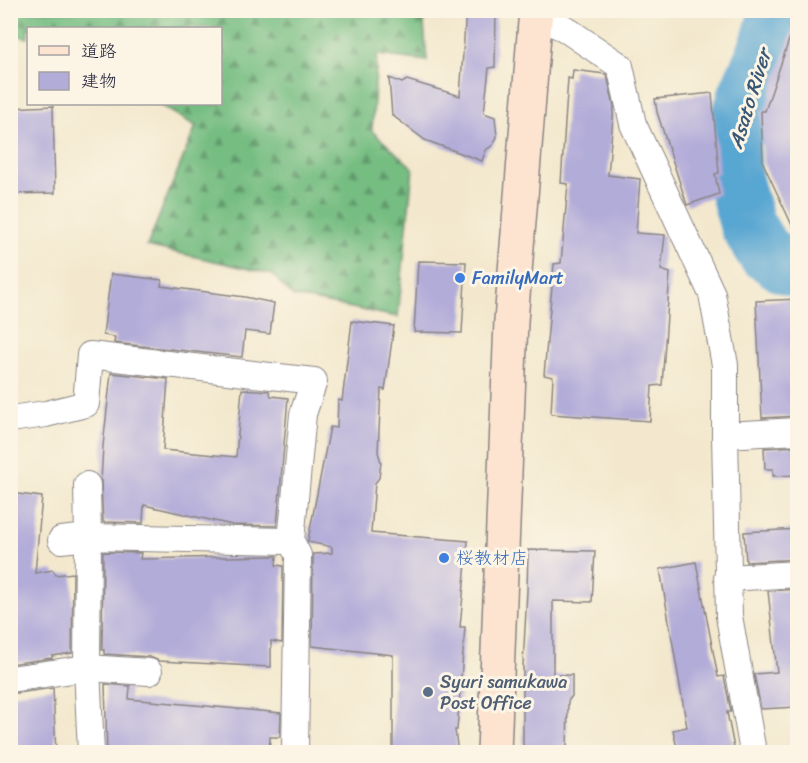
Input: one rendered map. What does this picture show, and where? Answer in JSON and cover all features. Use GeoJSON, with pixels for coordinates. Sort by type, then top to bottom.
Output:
{"type":"FeatureCollection","features":[{"type":"Feature","properties":{"kind":"street"},"geometry":{"type":"LineString","coordinates":[[494,753],[511,321],[536,13],[564,28],[620,66],[633,124],[712,294],[725,364],[729,616],[753,753]]}},
{"type":"Feature","properties":{"kind":"street"},"geometry":{"type":"LineString","coordinates":[[10,419],[46,414],[86,404],[90,355],[314,381],[303,414],[291,541],[298,555],[295,753]]}},
{"type":"Feature","properties":{"kind":"street"},"geometry":{"type":"LineString","coordinates":[[725,435],[798,431]]}},
{"type":"Feature","properties":{"kind":"street"},"geometry":{"type":"LineString","coordinates":[[87,485],[87,668],[92,753]]}},
{"type":"Feature","properties":{"kind":"street"},"geometry":{"type":"LineString","coordinates":[[61,540],[88,537],[291,541]]}},
{"type":"Feature","properties":{"kind":"street"},"geometry":{"type":"LineString","coordinates":[[727,578],[798,574]]}},
{"type":"Feature","properties":{"kind":"street"},"geometry":{"type":"LineString","coordinates":[[10,679],[87,668],[149,672]]}},
{"type":"Feature","properties":{"kind":"path"},"geometry":{"type":"LineString","coordinates":[[129,10],[133,15]]}},
{"type":"Feature","properties":{"kind":"green space"},"geometry":{"type":"Polygon","coordinates":[[[10,11],[423,11],[427,61],[377,55],[372,131],[413,168],[398,317],[292,296],[272,274],[147,246],[196,126],[160,105],[222,105],[222,27],[27,27],[27,38],[11,34],[10,11]]]}},
{"type":"Feature","properties":{"kind":"building"},"geometry":{"type":"Polygon","coordinates":[[[466,10],[496,10],[495,67],[489,68],[484,113],[495,117],[497,137],[493,145],[486,150],[482,161],[425,140],[392,115],[389,78],[402,83],[407,80],[460,96],[466,10]]]}},
{"type":"Feature","properties":{"kind":"building"},"geometry":{"type":"Polygon","coordinates":[[[793,28],[798,29],[798,238],[763,163],[761,111],[765,111],[793,28]]]}},
{"type":"Feature","properties":{"kind":"building"},"geometry":{"type":"Polygon","coordinates":[[[573,70],[607,75],[614,106],[608,175],[640,179],[636,233],[665,235],[661,270],[670,273],[662,385],[652,386],[650,421],[551,414],[553,377],[544,375],[554,264],[561,263],[568,184],[561,183],[568,78],[572,79],[573,70]]]}},
{"type":"Feature","properties":{"kind":"building"},"geometry":{"type":"Polygon","coordinates":[[[712,93],[719,173],[715,174],[719,194],[687,205],[657,112],[655,99],[712,93]]]}},
{"type":"Feature","properties":{"kind":"building"},"geometry":{"type":"Polygon","coordinates":[[[53,106],[55,193],[10,194],[10,108],[53,106]]]}},
{"type":"Feature","properties":{"kind":"building"},"geometry":{"type":"Polygon","coordinates":[[[418,261],[466,262],[462,333],[414,332],[418,261]]]}},
{"type":"Feature","properties":{"kind":"building"},"geometry":{"type":"Polygon","coordinates":[[[111,274],[162,280],[161,286],[274,303],[270,334],[245,331],[242,357],[114,343],[115,337],[103,335],[111,274]]]}},
{"type":"Feature","properties":{"kind":"building"},"geometry":{"type":"Polygon","coordinates":[[[798,299],[798,416],[762,418],[756,301],[798,299]]]}},
{"type":"Feature","properties":{"kind":"building"},"geometry":{"type":"Polygon","coordinates":[[[352,321],[394,326],[385,390],[381,389],[378,452],[381,462],[379,478],[375,483],[371,533],[468,541],[460,627],[465,627],[457,730],[455,730],[458,753],[393,753],[393,655],[312,646],[313,554],[332,553],[332,547],[308,542],[308,540],[330,427],[337,428],[338,400],[342,401],[352,321]]]}},
{"type":"Feature","properties":{"kind":"building"},"geometry":{"type":"Polygon","coordinates":[[[111,373],[168,379],[163,450],[236,457],[242,389],[269,391],[271,396],[288,398],[277,526],[232,525],[144,505],[143,523],[103,522],[101,481],[111,373]]]}},
{"type":"Feature","properties":{"kind":"building"},"geometry":{"type":"Polygon","coordinates":[[[798,446],[798,475],[773,476],[773,469],[765,469],[764,448],[798,446]]]}},
{"type":"Feature","properties":{"kind":"building"},"geometry":{"type":"Polygon","coordinates":[[[10,493],[42,497],[35,573],[53,570],[56,575],[73,573],[72,653],[10,664],[10,493]]]}},
{"type":"Feature","properties":{"kind":"building"},"geometry":{"type":"Polygon","coordinates":[[[798,529],[798,559],[746,562],[744,532],[798,529]]]}},
{"type":"Feature","properties":{"kind":"building"},"geometry":{"type":"Polygon","coordinates":[[[528,550],[595,551],[592,602],[553,601],[553,675],[572,675],[572,696],[568,701],[567,753],[523,753],[523,665],[528,550]]]}},
{"type":"Feature","properties":{"kind":"building"},"geometry":{"type":"Polygon","coordinates":[[[103,552],[141,553],[140,559],[277,556],[276,565],[283,566],[282,643],[271,641],[271,667],[159,661],[150,657],[104,654],[102,650],[103,552]]]}},
{"type":"Feature","properties":{"kind":"building"},"geometry":{"type":"Polygon","coordinates":[[[696,562],[718,677],[724,676],[731,712],[727,712],[735,753],[678,753],[673,730],[687,727],[660,569],[696,562]]]}},
{"type":"Feature","properties":{"kind":"building"},"geometry":{"type":"Polygon","coordinates":[[[798,589],[798,707],[761,709],[754,674],[777,672],[768,591],[798,589]]]}},
{"type":"Feature","properties":{"kind":"building"},"geometry":{"type":"Polygon","coordinates":[[[105,684],[130,686],[129,699],[281,713],[280,737],[270,737],[269,753],[107,753],[105,684]]]}},
{"type":"Feature","properties":{"kind":"building"},"geometry":{"type":"Polygon","coordinates":[[[53,688],[56,753],[10,753],[10,694],[53,688]]]}},
{"type":"Feature","properties":{"kind":"waterway","name":"Asato River"},"geometry":{"type":"LineString","coordinates":[[778,10],[768,45],[746,95],[732,145],[734,178],[747,224],[763,251],[783,265],[798,270]]}},
{"type":"Feature","properties":{"kind":"place","name":"FamilyMart"},"geometry":{"type":"Point","coordinates":[460,278]}},
{"type":"Feature","properties":{"kind":"place","name":"桜教材店"},"geometry":{"type":"Point","coordinates":[444,558]}},
{"type":"Feature","properties":{"kind":"place","name":"Syuri samukawa Post Office"},"geometry":{"type":"Point","coordinates":[428,692]}}]}
